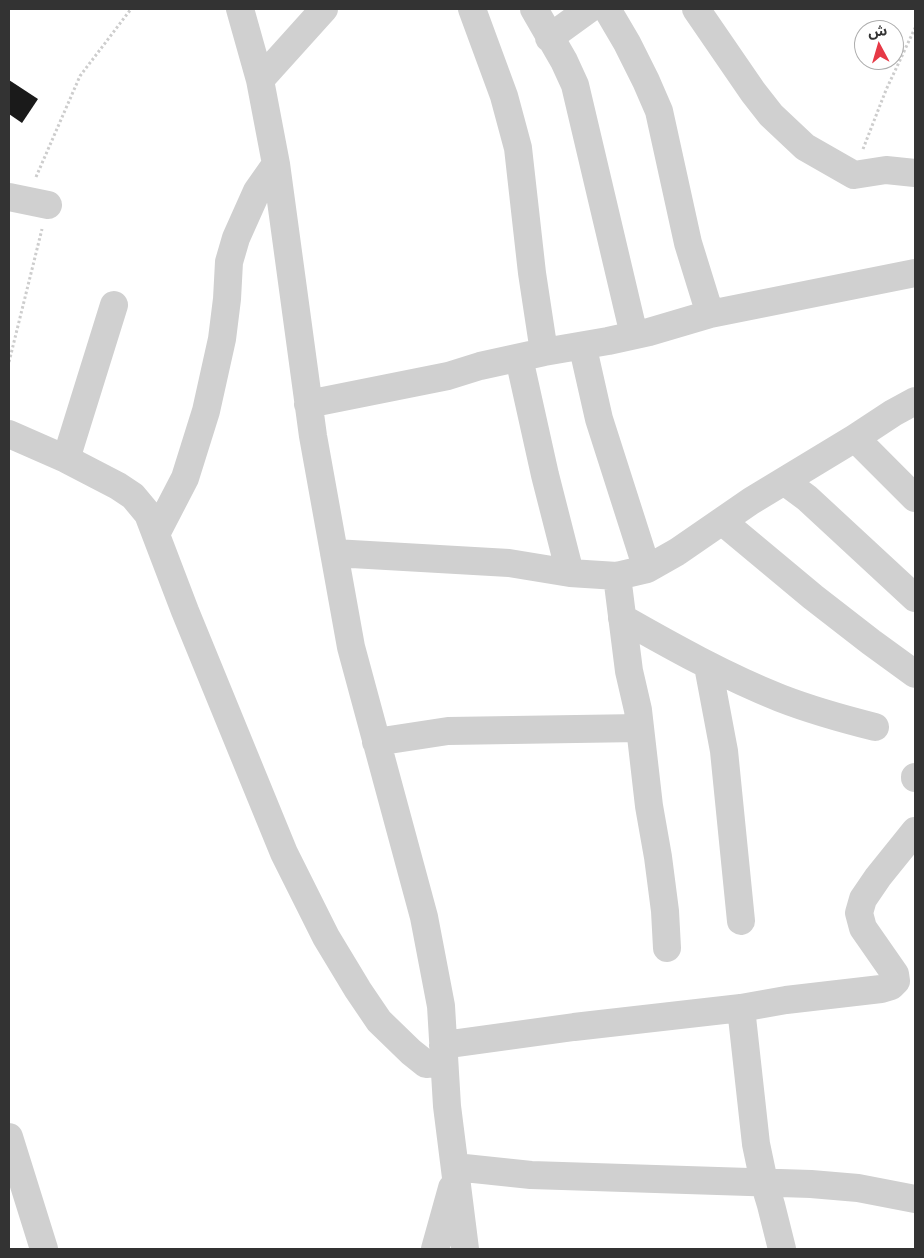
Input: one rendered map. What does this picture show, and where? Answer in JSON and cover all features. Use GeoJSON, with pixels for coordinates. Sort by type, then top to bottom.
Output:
{"type":"FeatureCollection","features":[{"type":"Feature","properties":{"kind":"street"},"geometry":{"type":"LineString","coordinates":[[240,9],[260,80],[276,164],[308,404],[351,648],[424,917],[441,1006],[447,1106],[464,1249]]}},
{"type":"Feature","properties":{"kind":"street"},"geometry":{"type":"LineString","coordinates":[[260,80],[324,9]]}},
{"type":"Feature","properties":{"kind":"street"},"geometry":{"type":"LineString","coordinates":[[472,9],[504,96],[518,148],[527,211],[532,272],[531,355],[541,457],[570,573]]}},
{"type":"Feature","properties":{"kind":"street"},"geometry":{"type":"LineString","coordinates":[[534,9],[564,61],[575,85],[634,335]]}},
{"type":"Feature","properties":{"kind":"street"},"geometry":{"type":"LineString","coordinates":[[549,38],[589,9]]}},
{"type":"Feature","properties":{"kind":"street"},"geometry":{"type":"LineString","coordinates":[[607,9],[627,43],[659,111],[688,243],[710,314]]}},
{"type":"Feature","properties":{"kind":"street"},"geometry":{"type":"LineString","coordinates":[[696,9],[771,115],[805,147],[854,175],[886,170],[915,173]]}},
{"type":"Feature","properties":{"kind":"street"},"geometry":{"type":"LineString","coordinates":[[156,534],[185,478],[206,411],[222,339],[229,262],[236,238],[258,191],[276,164]]}},
{"type":"Feature","properties":{"kind":"street"},"geometry":{"type":"LineString","coordinates":[[308,404],[448,376],[480,366],[531,355],[585,346],[710,314],[915,274]]}},
{"type":"Feature","properties":{"kind":"street"},"geometry":{"type":"LineString","coordinates":[[66,459],[114,305]]}},
{"type":"Feature","properties":{"kind":"street"},"geometry":{"type":"LineString","coordinates":[[585,346],[585,357],[599,419],[647,569]]}},
{"type":"Feature","properties":{"kind":"street"},"geometry":{"type":"LineString","coordinates":[[334,553],[509,562],[570,573],[617,576],[647,569],[723,522],[751,501],[915,401]]}},
{"type":"Feature","properties":{"kind":"street"},"geometry":{"type":"LineString","coordinates":[[9,434],[66,459],[133,496],[148,514],[185,611],[284,853],[326,937],[379,1021],[426,1064],[444,1054],[574,1027],[741,1008],[786,1000],[881,989],[895,983],[895,974],[863,928],[859,913],[863,899],[878,877],[915,831]]}},
{"type":"Feature","properties":{"kind":"street"},"geometry":{"type":"LineString","coordinates":[[855,438],[915,498]]}},
{"type":"Feature","properties":{"kind":"street"},"geometry":{"type":"LineString","coordinates":[[784,481],[807,498],[915,598]]}},
{"type":"Feature","properties":{"kind":"street"},"geometry":{"type":"LineString","coordinates":[[723,522],[813,597],[915,674]]}},
{"type":"Feature","properties":{"kind":"street"},"geometry":{"type":"LineString","coordinates":[[617,576],[629,671],[640,728],[658,857],[665,911],[667,948]]}},
{"type":"Feature","properties":{"kind":"street"},"geometry":{"type":"LineString","coordinates":[[622,618],[708,666],[779,697],[832,716],[875,727]]}},
{"type":"Feature","properties":{"kind":"street"},"geometry":{"type":"LineString","coordinates":[[708,666],[724,751],[741,921]]}},
{"type":"Feature","properties":{"kind":"street"},"geometry":{"type":"LineString","coordinates":[[376,742],[448,731],[640,728]]}},
{"type":"Feature","properties":{"kind":"street"},"geometry":{"type":"LineString","coordinates":[[741,1008],[756,1144],[782,1249]]}},
{"type":"Feature","properties":{"kind":"street"},"geometry":{"type":"LineString","coordinates":[[9,1137],[44,1249]]}},
{"type":"Feature","properties":{"kind":"street"},"geometry":{"type":"LineString","coordinates":[[456,1171],[550,1176],[764,1182],[858,1188],[915,1199]]}},
{"type":"Feature","properties":{"kind":"street"},"geometry":{"type":"LineString","coordinates":[[435,1249],[456,1171]]}},
{"type":"Feature","properties":{"kind":"path"},"geometry":{"type":"LineString","coordinates":[[9,362],[28,201],[80,76],[131,9]]}},
{"type":"Feature","properties":{"kind":"path"},"geometry":{"type":"LineString","coordinates":[[854,175],[886,90],[915,28]]}},
{"type":"Feature","properties":{"kind":"building"},"geometry":{"type":"Polygon","coordinates":[[[9,80],[38,99],[22,123],[9,114],[9,80]]]}}]}
